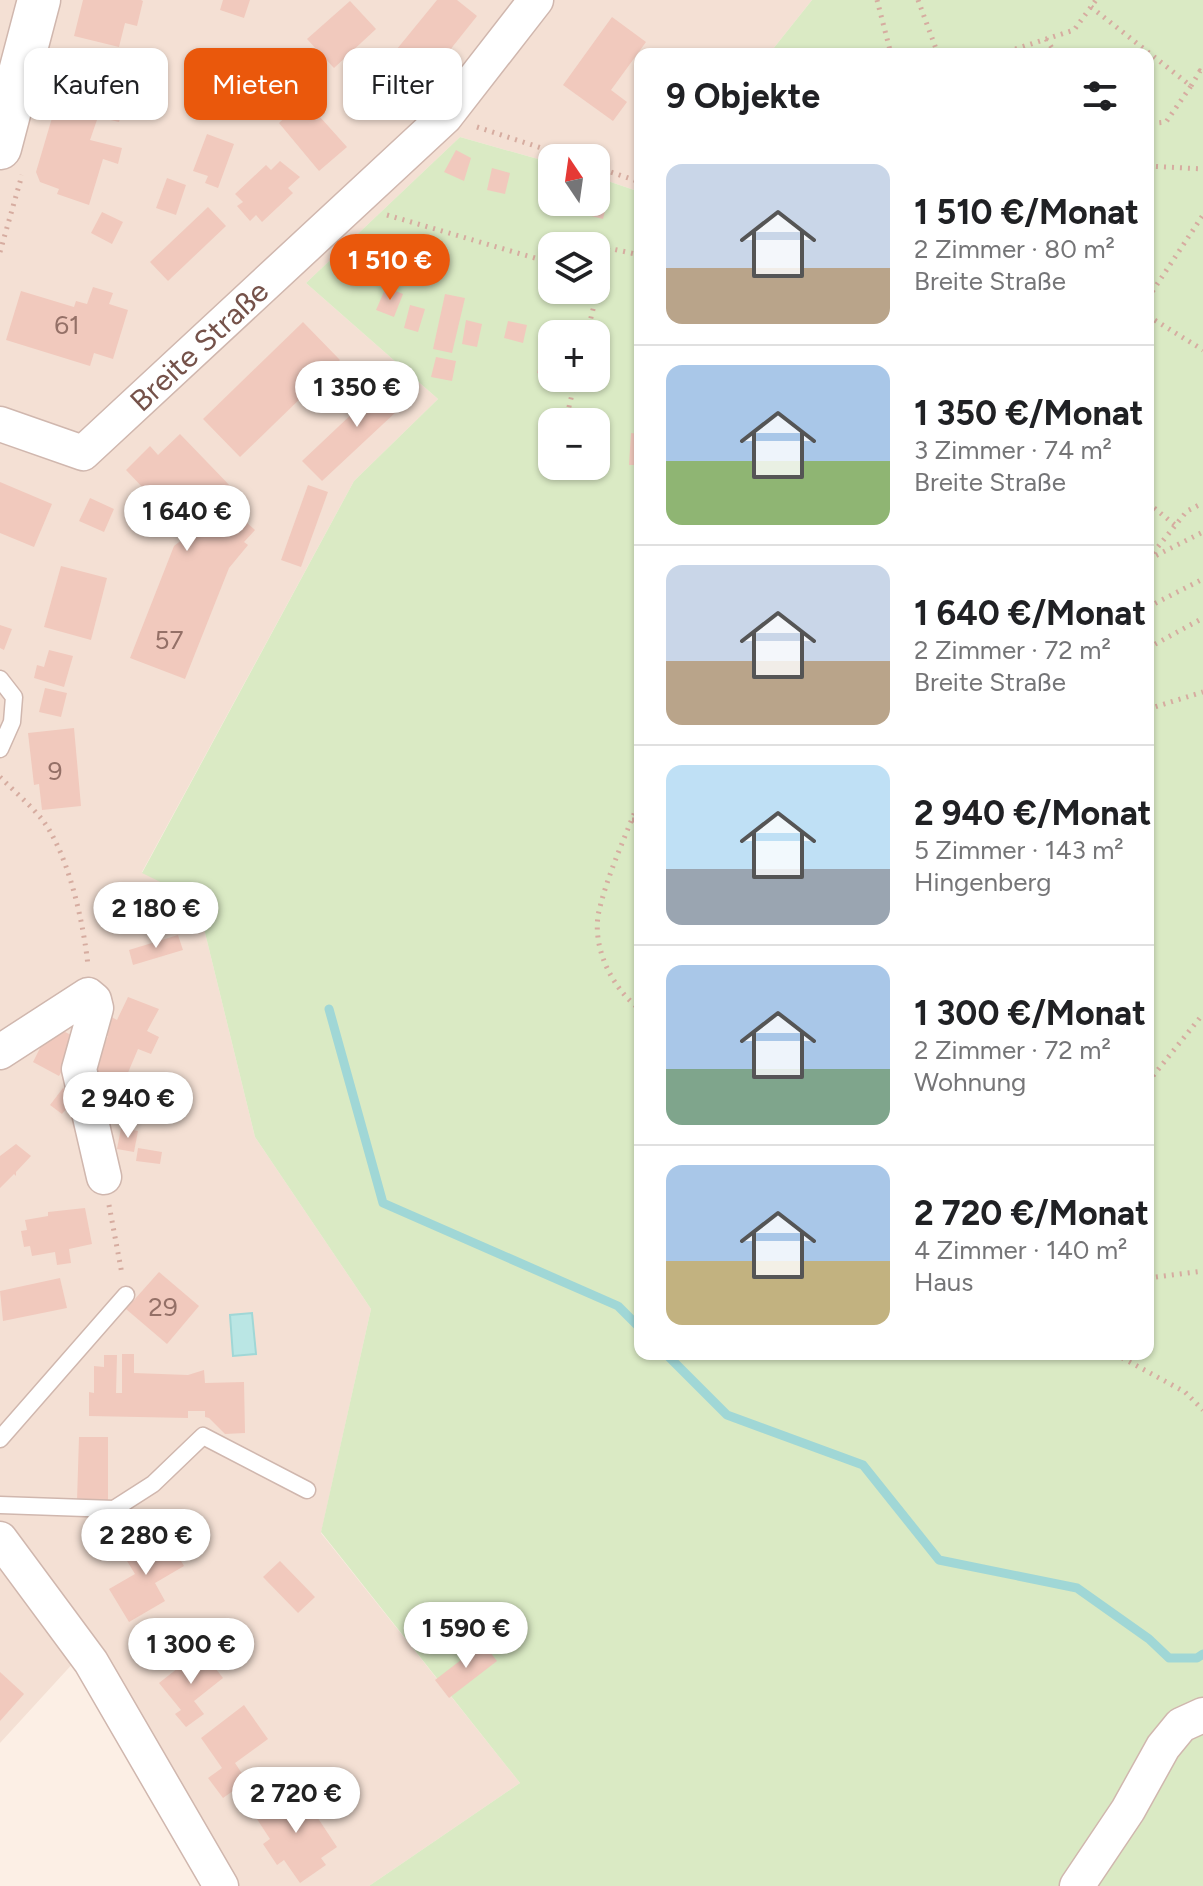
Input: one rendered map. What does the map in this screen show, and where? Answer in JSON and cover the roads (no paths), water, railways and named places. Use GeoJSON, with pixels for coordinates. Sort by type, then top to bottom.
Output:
{"type":"FeatureCollection","features":[{"type":"Feature","properties":{"kind":"street"},"geometry":{"type":"LineString","coordinates":[[0,148],[39,0]]}},
{"type":"Feature","properties":{"kind":"street","name":"Breite Straße"},"geometry":{"type":"LineString","coordinates":[[0,424],[83,453],[445,117],[536,0]]}},
{"type":"Feature","properties":{"kind":"street"},"geometry":{"type":"LineString","coordinates":[[0,1052],[88,995],[94,1000],[96,1008],[79,1069],[104,1177]]}},
{"type":"Feature","properties":{"kind":"street"},"geometry":{"type":"LineString","coordinates":[[0,1539],[91,1662],[221,1886]]}},
{"type":"Feature","properties":{"kind":"street"},"geometry":{"type":"LineString","coordinates":[[1077,1886],[1128,1810],[1163,1747],[1181,1725],[1203,1715]]}},
{"type":"Feature","properties":{"kind":"lane"},"geometry":{"type":"LineString","coordinates":[[0,679],[14,697],[12,722],[0,749]]}},
{"type":"Feature","properties":{"kind":"lane"},"geometry":{"type":"LineString","coordinates":[[0,1439],[126,1295]]}},
{"type":"Feature","properties":{"kind":"lane"},"geometry":{"type":"LineString","coordinates":[[0,1505],[114,1509],[153,1484],[203,1436],[307,1490]]}},
{"type":"Feature","properties":{"kind":"water"},"geometry":{"type":"Polygon","coordinates":[[[252,1313],[256,1354],[233,1356],[230,1315],[252,1313]]]}},
{"type":"Feature","properties":{"kind":"waterway"},"geometry":{"type":"LineString","coordinates":[[329,1009],[383,1203],[618,1306],[634,1322]]}},
{"type":"Feature","properties":{"kind":"waterway"},"geometry":{"type":"LineString","coordinates":[[672,1360],[727,1415],[863,1465],[939,1560],[1077,1588],[1149,1639],[1169,1658],[1197,1658],[1203,1654]]}}]}
